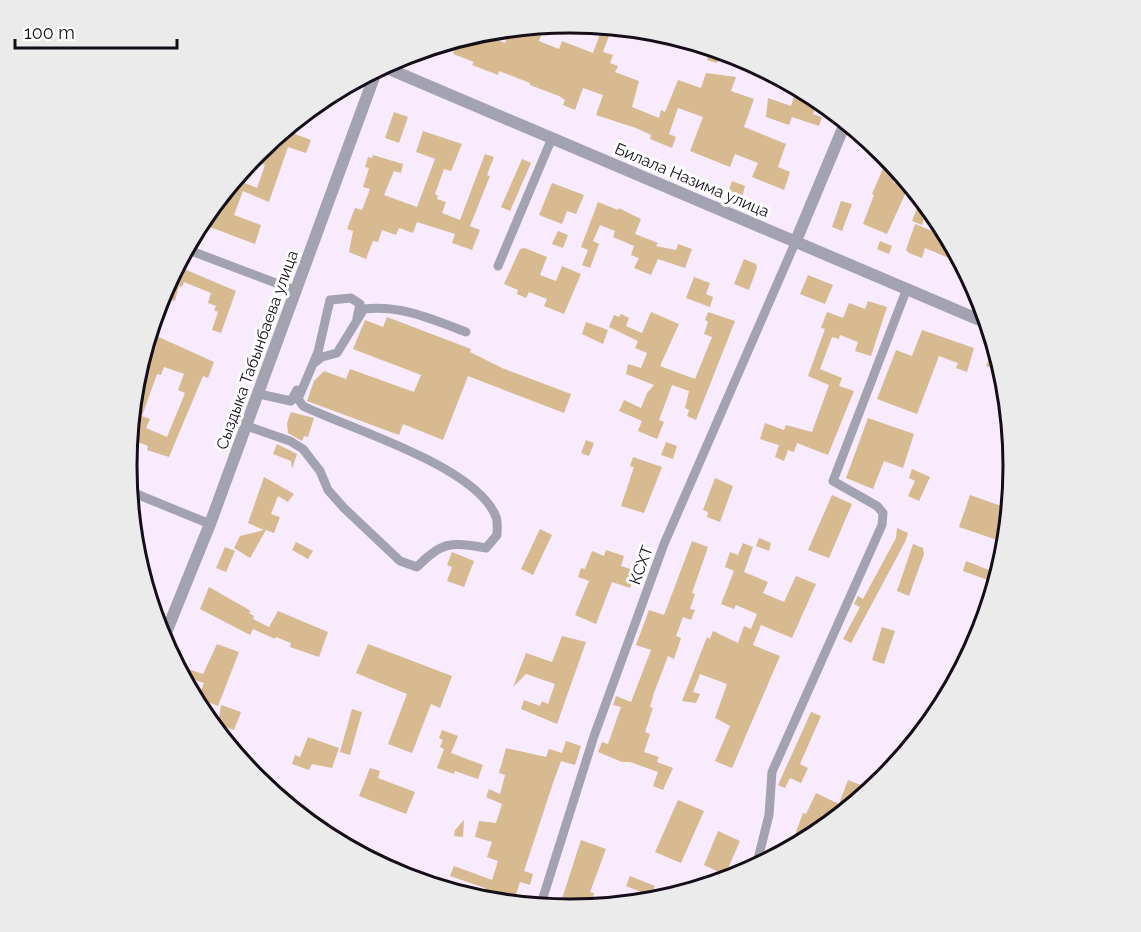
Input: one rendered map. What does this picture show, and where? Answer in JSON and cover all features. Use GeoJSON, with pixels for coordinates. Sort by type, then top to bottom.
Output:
{"type":"FeatureCollection","features":[{"type":"Feature","properties":{"kind":"street","name":"Билала Назима улица"},"geometry":{"type":"LineString","coordinates":[[394,71],[906,291],[978,320]]}},
{"type":"Feature","properties":{"kind":"street","name":"Сыздыка Табынбаева улица"},"geometry":{"type":"LineString","coordinates":[[168,627],[259,394],[373,81]]}},
{"type":"Feature","properties":{"kind":"street"},"geometry":{"type":"LineString","coordinates":[[795,243],[843,129]]}},
{"type":"Feature","properties":{"kind":"street"},"geometry":{"type":"LineString","coordinates":[[498,266],[552,138]]}},
{"type":"Feature","properties":{"kind":"street","name":"КСХТ"},"geometry":{"type":"LineString","coordinates":[[543,898],[555,866],[594,736],[664,544],[795,243]]}},
{"type":"Feature","properties":{"kind":"street"},"geometry":{"type":"LineString","coordinates":[[194,252],[297,291]]}},
{"type":"Feature","properties":{"kind":"street"},"geometry":{"type":"LineString","coordinates":[[759,855],[769,815],[775,765],[882,525],[883,513],[877,506],[833,481],[906,291]]}},
{"type":"Feature","properties":{"kind":"street"},"geometry":{"type":"LineString","coordinates":[[259,394],[291,401],[318,352],[330,300],[351,298],[360,304],[357,318]]}},
{"type":"Feature","properties":{"kind":"street"},"geometry":{"type":"LineString","coordinates":[[247,426],[290,441],[303,449],[320,471],[328,490],[400,561],[417,567],[430,553],[445,544],[486,548],[497,535],[497,518],[488,504],[466,483],[404,448],[303,406],[298,399],[311,365],[322,357],[337,353],[364,309],[398,309],[424,315],[466,332]]}},
{"type":"Feature","properties":{"kind":"street"},"geometry":{"type":"LineString","coordinates":[[138,495],[210,524]]}},
{"type":"Feature","properties":{"kind":"building"},"geometry":{"type":"Polygon","coordinates":[[[542,34],[539,41],[559,49],[562,41],[593,53],[600,34],[609,35],[603,52],[613,55],[610,63],[618,66],[615,72],[639,81],[632,107],[659,118],[661,110],[665,112],[678,80],[701,88],[706,73],[736,77],[731,91],[754,99],[744,127],[786,144],[778,167],[790,172],[784,190],[752,177],[758,163],[735,154],[730,167],[690,151],[703,117],[678,108],[669,134],[676,137],[672,148],[650,139],[651,135],[636,128],[596,115],[603,95],[583,88],[575,110],[563,105],[565,100],[559,96],[499,71],[498,75],[472,65],[474,62],[453,54],[455,49],[486,41],[496,40],[505,43],[507,38],[542,34]]]}},
{"type":"Feature","properties":{"kind":"building"},"geometry":{"type":"Polygon","coordinates":[[[708,56],[718,59],[717,63],[707,60],[708,56]]]}},
{"type":"Feature","properties":{"kind":"building"},"geometry":{"type":"Polygon","coordinates":[[[794,96],[815,109],[813,114],[822,117],[819,126],[792,117],[789,125],[766,117],[768,98],[791,106],[794,96]]]}},
{"type":"Feature","properties":{"kind":"building"},"geometry":{"type":"Polygon","coordinates":[[[394,112],[408,117],[399,143],[385,138],[394,112]]]}},
{"type":"Feature","properties":{"kind":"building"},"geometry":{"type":"Polygon","coordinates":[[[296,131],[295,134],[311,140],[306,153],[288,147],[269,202],[243,191],[234,215],[261,225],[255,244],[209,227],[244,183],[257,188],[265,165],[261,164],[296,131]]]}},
{"type":"Feature","properties":{"kind":"building"},"geometry":{"type":"Polygon","coordinates":[[[423,131],[462,144],[451,171],[444,169],[435,194],[438,196],[437,199],[446,202],[442,213],[460,220],[485,154],[494,157],[487,175],[490,176],[470,226],[480,230],[472,250],[452,243],[455,234],[417,222],[413,233],[399,228],[396,235],[382,230],[378,242],[373,241],[366,259],[349,252],[353,231],[347,229],[355,208],[362,210],[370,189],[363,187],[369,168],[365,167],[368,157],[372,158],[373,155],[403,164],[401,173],[394,171],[384,195],[417,207],[435,159],[416,152],[423,131]]]}},
{"type":"Feature","properties":{"kind":"building"},"geometry":{"type":"Polygon","coordinates":[[[522,159],[531,163],[510,211],[501,207],[522,159]]]}},
{"type":"Feature","properties":{"kind":"building"},"geometry":{"type":"Polygon","coordinates":[[[884,167],[894,179],[893,182],[906,192],[887,234],[863,224],[874,195],[872,194],[884,167]]]}},
{"type":"Feature","properties":{"kind":"building"},"geometry":{"type":"Polygon","coordinates":[[[732,181],[745,186],[742,197],[728,193],[732,181]]]}},
{"type":"Feature","properties":{"kind":"building"},"geometry":{"type":"Polygon","coordinates":[[[552,183],[584,195],[576,214],[567,211],[562,224],[539,215],[552,183]]]}},
{"type":"Feature","properties":{"kind":"building"},"geometry":{"type":"Polygon","coordinates":[[[841,201],[852,204],[842,231],[832,227],[841,201]]]}},
{"type":"Feature","properties":{"kind":"building"},"geometry":{"type":"Polygon","coordinates":[[[598,202],[618,210],[619,208],[641,219],[635,234],[658,243],[656,246],[676,250],[678,244],[692,249],[685,268],[658,259],[651,275],[634,268],[639,258],[631,255],[634,246],[613,237],[615,231],[600,225],[593,241],[599,244],[590,268],[582,265],[588,250],[581,247],[598,202]]]}},
{"type":"Feature","properties":{"kind":"building"},"geometry":{"type":"Polygon","coordinates":[[[918,207],[925,216],[922,225],[912,221],[918,207]]]}},
{"type":"Feature","properties":{"kind":"building"},"geometry":{"type":"Polygon","coordinates":[[[915,224],[935,232],[950,259],[925,248],[922,258],[906,250],[915,224]]]}},
{"type":"Feature","properties":{"kind":"building"},"geometry":{"type":"Polygon","coordinates":[[[558,231],[568,235],[563,248],[552,244],[558,231]]]}},
{"type":"Feature","properties":{"kind":"building"},"geometry":{"type":"Polygon","coordinates":[[[880,241],[892,246],[889,254],[877,249],[880,241]]]}},
{"type":"Feature","properties":{"kind":"building"},"geometry":{"type":"Polygon","coordinates":[[[525,248],[547,257],[540,275],[556,281],[562,266],[581,274],[564,314],[544,306],[547,299],[529,292],[526,298],[517,294],[518,290],[504,284],[520,249],[525,248]]]}},
{"type":"Feature","properties":{"kind":"building"},"geometry":{"type":"Polygon","coordinates":[[[744,259],[756,264],[757,268],[749,290],[734,284],[744,259]]]}},
{"type":"Feature","properties":{"kind":"building"},"geometry":{"type":"Polygon","coordinates":[[[185,269],[236,291],[221,333],[212,330],[218,312],[214,310],[216,306],[208,303],[211,293],[184,282],[182,287],[179,286],[175,301],[170,300],[185,269]]]}},
{"type":"Feature","properties":{"kind":"building"},"geometry":{"type":"Polygon","coordinates":[[[808,275],[833,285],[825,304],[800,294],[808,275]]]}},
{"type":"Feature","properties":{"kind":"building"},"geometry":{"type":"Polygon","coordinates":[[[694,277],[710,283],[706,294],[713,297],[710,307],[686,298],[694,277]]]}},
{"type":"Feature","properties":{"kind":"building"},"geometry":{"type":"Polygon","coordinates":[[[868,301],[887,307],[871,356],[855,351],[858,342],[840,335],[839,339],[832,337],[820,369],[842,378],[839,386],[854,391],[828,455],[797,443],[794,452],[788,450],[784,461],[775,457],[779,445],[760,439],[765,423],[784,430],[786,425],[812,432],[829,385],[808,376],[825,329],[821,328],[827,312],[843,318],[849,303],[865,309],[868,301]]]}},
{"type":"Feature","properties":{"kind":"building"},"geometry":{"type":"Polygon","coordinates":[[[651,312],[679,324],[660,366],[695,379],[712,337],[704,334],[708,312],[735,321],[696,420],[687,416],[689,410],[685,408],[689,391],[672,385],[659,420],[664,422],[657,439],[638,431],[642,421],[619,411],[624,400],[641,408],[647,393],[654,385],[626,374],[628,364],[641,368],[647,353],[635,348],[638,341],[609,327],[614,315],[619,317],[621,314],[629,318],[626,326],[642,333],[651,312]]]}},
{"type":"Feature","properties":{"kind":"building"},"geometry":{"type":"Polygon","coordinates":[[[387,317],[471,349],[470,352],[502,368],[571,394],[564,413],[468,376],[443,440],[403,424],[399,435],[307,401],[314,381],[324,371],[346,379],[350,369],[414,392],[421,375],[353,349],[365,320],[383,327],[387,317]]]}},
{"type":"Feature","properties":{"kind":"building"},"geometry":{"type":"Polygon","coordinates":[[[586,322],[608,330],[603,344],[582,334],[586,322]]]}},
{"type":"Feature","properties":{"kind":"building"},"geometry":{"type":"Polygon","coordinates":[[[922,330],[974,348],[967,372],[956,368],[958,363],[939,356],[917,414],[877,399],[896,350],[912,356],[922,330]]]}},
{"type":"Feature","properties":{"kind":"building"},"geometry":{"type":"Polygon","coordinates":[[[157,336],[214,362],[208,378],[203,376],[169,457],[147,450],[148,446],[138,442],[141,409],[157,336]],[[164,367],[161,375],[157,374],[142,416],[150,419],[146,428],[167,437],[185,393],[178,390],[184,374],[164,367]]]}},
{"type":"Feature","properties":{"kind":"building"},"geometry":{"type":"Polygon","coordinates":[[[990,356],[992,368],[986,366],[990,356]]]}},
{"type":"Feature","properties":{"kind":"building"},"geometry":{"type":"Polygon","coordinates":[[[291,412],[314,418],[308,437],[304,436],[302,441],[288,433],[287,423],[291,412]]]}},
{"type":"Feature","properties":{"kind":"building"},"geometry":{"type":"Polygon","coordinates":[[[868,418],[914,434],[903,468],[884,461],[873,489],[846,478],[868,418]]]}},
{"type":"Feature","properties":{"kind":"building"},"geometry":{"type":"Polygon","coordinates":[[[586,440],[594,443],[589,456],[581,453],[586,440]]]}},
{"type":"Feature","properties":{"kind":"building"},"geometry":{"type":"Polygon","coordinates":[[[666,442],[677,446],[673,459],[661,455],[666,442]]]}},
{"type":"Feature","properties":{"kind":"building"},"geometry":{"type":"Polygon","coordinates":[[[277,444],[297,454],[292,469],[291,461],[273,454],[277,444]]]}},
{"type":"Feature","properties":{"kind":"building"},"geometry":{"type":"Polygon","coordinates":[[[633,457],[662,467],[644,513],[621,506],[634,467],[630,466],[633,457]]]}},
{"type":"Feature","properties":{"kind":"building"},"geometry":{"type":"Polygon","coordinates":[[[912,469],[930,477],[919,501],[908,496],[915,481],[909,478],[912,469]]]}},
{"type":"Feature","properties":{"kind":"building"},"geometry":{"type":"Polygon","coordinates":[[[264,477],[294,494],[288,502],[278,496],[271,514],[280,517],[274,533],[266,530],[250,558],[234,548],[240,536],[264,530],[248,523],[264,477]]]}},
{"type":"Feature","properties":{"kind":"building"},"geometry":{"type":"Polygon","coordinates":[[[715,478],[733,486],[720,522],[707,517],[708,512],[703,510],[715,478]]]}},
{"type":"Feature","properties":{"kind":"building"},"geometry":{"type":"Polygon","coordinates":[[[832,495],[852,504],[829,558],[808,550],[832,495]]]}},
{"type":"Feature","properties":{"kind":"building"},"geometry":{"type":"Polygon","coordinates":[[[970,495],[1002,506],[997,540],[959,527],[970,495]]]}},
{"type":"Feature","properties":{"kind":"building"},"geometry":{"type":"Polygon","coordinates":[[[897,528],[908,533],[905,542],[851,643],[843,639],[860,607],[854,604],[858,596],[863,599],[896,538],[897,528]]]}},
{"type":"Feature","properties":{"kind":"building"},"geometry":{"type":"Polygon","coordinates":[[[540,529],[552,535],[533,575],[521,569],[540,529]]]}},
{"type":"Feature","properties":{"kind":"building"},"geometry":{"type":"Polygon","coordinates":[[[759,538],[771,543],[769,551],[756,546],[759,538]]]}},
{"type":"Feature","properties":{"kind":"building"},"geometry":{"type":"Polygon","coordinates":[[[692,541],[708,547],[692,593],[695,594],[690,609],[695,610],[691,620],[683,617],[676,636],[681,638],[674,659],[668,656],[654,693],[650,707],[653,708],[645,732],[650,734],[644,752],[659,757],[657,762],[673,768],[663,790],[653,786],[658,772],[630,762],[622,762],[598,752],[602,742],[608,744],[621,707],[613,705],[616,696],[631,702],[651,650],[636,645],[649,610],[664,615],[692,541]]]}},
{"type":"Feature","properties":{"kind":"building"},"geometry":{"type":"Polygon","coordinates":[[[296,542],[313,551],[308,559],[292,550],[296,542]]]}},
{"type":"Feature","properties":{"kind":"building"},"geometry":{"type":"Polygon","coordinates":[[[743,543],[753,547],[744,572],[768,582],[763,593],[784,602],[796,576],[816,584],[792,638],[761,625],[753,645],[780,656],[732,768],[715,761],[730,726],[715,718],[727,684],[700,674],[693,692],[700,694],[696,703],[682,701],[707,637],[710,639],[713,631],[738,643],[744,626],[751,629],[757,614],[736,605],[734,609],[721,604],[734,571],[725,567],[730,552],[738,555],[743,543]]]}},
{"type":"Feature","properties":{"kind":"building"},"geometry":{"type":"Polygon","coordinates":[[[913,544],[923,548],[924,554],[909,596],[897,591],[913,544]]]}},
{"type":"Feature","properties":{"kind":"building"},"geometry":{"type":"Polygon","coordinates":[[[225,547],[235,551],[226,572],[216,568],[225,547]]]}},
{"type":"Feature","properties":{"kind":"building"},"geometry":{"type":"Polygon","coordinates":[[[606,550],[624,556],[621,566],[636,571],[630,588],[612,582],[596,624],[575,615],[589,581],[578,577],[581,568],[585,569],[592,551],[604,556],[606,550]]]}},
{"type":"Feature","properties":{"kind":"building"},"geometry":{"type":"Polygon","coordinates":[[[452,552],[474,561],[464,587],[447,581],[452,567],[447,565],[452,552]]]}},
{"type":"Feature","properties":{"kind":"building"},"geometry":{"type":"Polygon","coordinates":[[[966,561],[991,571],[988,580],[963,571],[966,561]]]}},
{"type":"Feature","properties":{"kind":"building"},"geometry":{"type":"Polygon","coordinates":[[[209,587],[251,611],[249,613],[254,616],[253,619],[269,627],[278,611],[328,632],[319,657],[290,647],[291,643],[253,629],[250,635],[200,609],[209,587]]]}},
{"type":"Feature","properties":{"kind":"building"},"geometry":{"type":"Polygon","coordinates":[[[882,627],[895,631],[884,664],[872,660],[882,627]]]}},
{"type":"Feature","properties":{"kind":"building"},"geometry":{"type":"Polygon","coordinates":[[[562,636],[586,642],[557,724],[521,709],[524,700],[540,706],[542,701],[548,704],[555,684],[526,674],[513,687],[526,653],[552,662],[562,636]]]}},
{"type":"Feature","properties":{"kind":"building"},"geometry":{"type":"Polygon","coordinates":[[[217,644],[239,652],[218,706],[207,702],[201,691],[204,683],[195,680],[189,669],[203,674],[217,644]]]}},
{"type":"Feature","properties":{"kind":"building"},"geometry":{"type":"Polygon","coordinates":[[[368,644],[452,676],[440,708],[431,704],[412,753],[388,744],[407,694],[356,673],[368,644]]]}},
{"type":"Feature","properties":{"kind":"building"},"geometry":{"type":"Polygon","coordinates":[[[221,705],[241,712],[234,730],[224,726],[219,719],[221,705]]]}},
{"type":"Feature","properties":{"kind":"building"},"geometry":{"type":"Polygon","coordinates":[[[352,709],[362,712],[350,755],[340,752],[352,709]]]}},
{"type":"Feature","properties":{"kind":"building"},"geometry":{"type":"Polygon","coordinates":[[[811,712],[821,716],[800,764],[808,768],[801,783],[790,778],[785,788],[778,785],[811,712]]]}},
{"type":"Feature","properties":{"kind":"building"},"geometry":{"type":"Polygon","coordinates":[[[442,730],[458,736],[451,753],[483,765],[478,779],[437,768],[444,749],[440,747],[443,740],[439,738],[442,730]]]}},
{"type":"Feature","properties":{"kind":"building"},"geometry":{"type":"Polygon","coordinates":[[[308,737],[339,748],[332,768],[312,764],[309,770],[292,764],[295,755],[300,757],[308,737]]]}},
{"type":"Feature","properties":{"kind":"building"},"geometry":{"type":"Polygon","coordinates":[[[566,741],[581,746],[575,765],[561,761],[524,871],[533,874],[530,885],[520,882],[514,895],[484,891],[485,888],[450,876],[454,866],[492,880],[498,861],[487,857],[492,842],[475,837],[479,821],[496,823],[502,804],[486,797],[489,789],[500,794],[505,775],[499,773],[506,748],[546,757],[549,749],[562,753],[566,741]]]}},
{"type":"Feature","properties":{"kind":"building"},"geometry":{"type":"Polygon","coordinates":[[[370,768],[380,771],[378,778],[415,792],[406,814],[359,796],[370,768]]]}},
{"type":"Feature","properties":{"kind":"building"},"geometry":{"type":"Polygon","coordinates":[[[848,780],[861,785],[834,810],[794,836],[803,813],[806,814],[816,793],[839,804],[848,780]]]}},
{"type":"Feature","properties":{"kind":"building"},"geometry":{"type":"Polygon","coordinates":[[[678,800],[704,811],[681,863],[655,852],[678,800]]]}},
{"type":"Feature","properties":{"kind":"building"},"geometry":{"type":"Polygon","coordinates":[[[464,820],[463,837],[454,836],[455,830],[464,820]]]}},
{"type":"Feature","properties":{"kind":"building"},"geometry":{"type":"Polygon","coordinates":[[[718,831],[740,841],[728,869],[719,872],[704,865],[718,831]]]}},
{"type":"Feature","properties":{"kind":"building"},"geometry":{"type":"Polygon","coordinates":[[[581,840],[606,849],[590,892],[594,893],[593,898],[562,899],[581,840]]]}},
{"type":"Feature","properties":{"kind":"building"},"geometry":{"type":"Polygon","coordinates":[[[630,876],[655,886],[653,891],[643,893],[626,886],[630,876]]]}}]}
